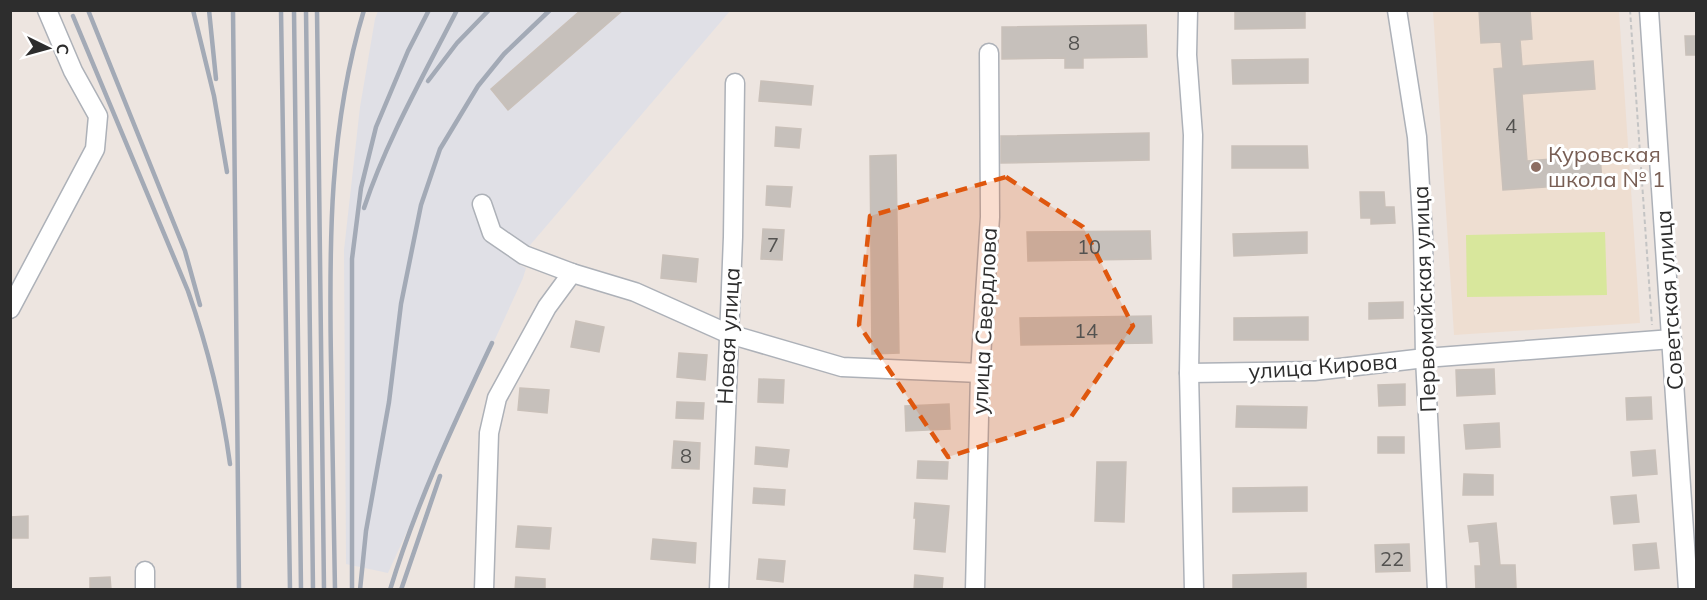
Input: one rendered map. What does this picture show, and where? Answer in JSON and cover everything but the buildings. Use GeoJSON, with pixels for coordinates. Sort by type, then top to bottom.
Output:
{"type":"FeatureCollection","features":[{"type":"Feature","properties":{"kind":"street"},"geometry":{"type":"LineString","coordinates":[[10,309],[95,149],[98,116],[74,71],[47,10]]}},
{"type":"Feature","properties":{"kind":"street"},"geometry":{"type":"LineString","coordinates":[[1188,10],[1187,55],[1193,135],[1189,373],[1194,590]]}},
{"type":"Feature","properties":{"kind":"street","name":"Первомайская улица"},"geometry":{"type":"LineString","coordinates":[[1397,10],[1417,137],[1437,590]]}},
{"type":"Feature","properties":{"kind":"street","name":"Советская улица"},"geometry":{"type":"LineString","coordinates":[[1649,10],[1688,590]]}},
{"type":"Feature","properties":{"kind":"street","name":"улица Свердлова"},"geometry":{"type":"LineString","coordinates":[[975,590],[980,373],[990,218],[989,53]]}},
{"type":"Feature","properties":{"kind":"street","name":"Новая улица"},"geometry":{"type":"LineString","coordinates":[[719,590],[729,334],[735,83]]}},
{"type":"Feature","properties":{"kind":"street"},"geometry":{"type":"LineString","coordinates":[[482,204],[492,233],[524,255],[572,273],[635,292],[729,334],[843,367],[980,373]]}},
{"type":"Feature","properties":{"kind":"street"},"geometry":{"type":"LineString","coordinates":[[484,590],[489,433],[497,398],[547,307],[572,273]]}},
{"type":"Feature","properties":{"kind":"street","name":"улица Кирова"},"geometry":{"type":"LineString","coordinates":[[1189,373],[1314,371],[1425,358],[1672,339]]}},
{"type":"Feature","properties":{"kind":"street"},"geometry":{"type":"LineString","coordinates":[[145,571],[145,590]]}},
{"type":"Feature","properties":{"kind":"path"},"geometry":{"type":"LineString","coordinates":[[1630,10],[1652,326]]}},
{"type":"Feature","properties":{"kind":"highlighted area"},"geometry":{"type":"Polygon","coordinates":[[[1006,177],[1083,227],[1133,326],[1071,417],[948,457],[859,325],[870,216],[1006,177]]]}},
{"type":"Feature","properties":{"kind":"shaded area"},"geometry":{"type":"Polygon","coordinates":[[[378,11],[730,11],[531,244],[518,264],[526,268],[523,278],[388,573],[346,564],[344,250],[360,107],[378,11]]]}},
{"type":"Feature","properties":{"kind":"shaded area","name":"Куровская школа № 1"},"geometry":{"type":"Polygon","coordinates":[[[1433,11],[1619,11],[1640,323],[1454,335],[1433,11]]]}},
{"type":"Feature","properties":{"kind":"green space"},"geometry":{"type":"Polygon","coordinates":[[[1605,232],[1607,295],[1467,297],[1466,235],[1605,232]]]}},
{"type":"Feature","properties":{"kind":"railway"},"geometry":{"type":"LineString","coordinates":[[88,10],[185,251],[200,305]]}},
{"type":"Feature","properties":{"kind":"railway"},"geometry":{"type":"LineString","coordinates":[[193,10],[214,96],[227,172]]}},
{"type":"Feature","properties":{"kind":"railway"},"geometry":{"type":"LineString","coordinates":[[209,10],[216,79]]}},
{"type":"Feature","properties":{"kind":"railway"},"geometry":{"type":"LineString","coordinates":[[233,10],[239,590]]}},
{"type":"Feature","properties":{"kind":"railway"},"geometry":{"type":"LineString","coordinates":[[281,10],[290,590]]}},
{"type":"Feature","properties":{"kind":"railway"},"geometry":{"type":"LineString","coordinates":[[294,10],[301,590]]}},
{"type":"Feature","properties":{"kind":"railway"},"geometry":{"type":"LineString","coordinates":[[306,10],[313,590]]}},
{"type":"Feature","properties":{"kind":"railway"},"geometry":{"type":"LineString","coordinates":[[317,10],[324,590]]}},
{"type":"Feature","properties":{"kind":"railway"},"geometry":{"type":"LineString","coordinates":[[335,590],[330,317],[331,228],[344,97],[352,54],[364,10]]}},
{"type":"Feature","properties":{"kind":"railway"},"geometry":{"type":"LineString","coordinates":[[352,590],[352,259],[361,188],[376,127],[408,51],[429,10]]}},
{"type":"Feature","properties":{"kind":"railway"},"geometry":{"type":"LineString","coordinates":[[364,208],[395,132],[457,10]]}},
{"type":"Feature","properties":{"kind":"railway"},"geometry":{"type":"LineString","coordinates":[[428,81],[457,43],[489,10]]}},
{"type":"Feature","properties":{"kind":"railway"},"geometry":{"type":"LineString","coordinates":[[360,590],[366,531],[389,402],[401,304],[421,205],[440,149],[478,86],[504,54],[550,10]]}},
{"type":"Feature","properties":{"kind":"railway"},"geometry":{"type":"LineString","coordinates":[[73,16],[188,291],[214,377],[230,464]]}},
{"type":"Feature","properties":{"kind":"railway"},"geometry":{"type":"LineString","coordinates":[[390,590],[424,495],[492,343]]}},
{"type":"Feature","properties":{"kind":"railway"},"geometry":{"type":"LineString","coordinates":[[401,590],[440,476]]}},
{"type":"Feature","properties":{"kind":"place","name":"Куровская школа № 1"},"geometry":{"type":"Point","coordinates":[1536,167]}}]}
